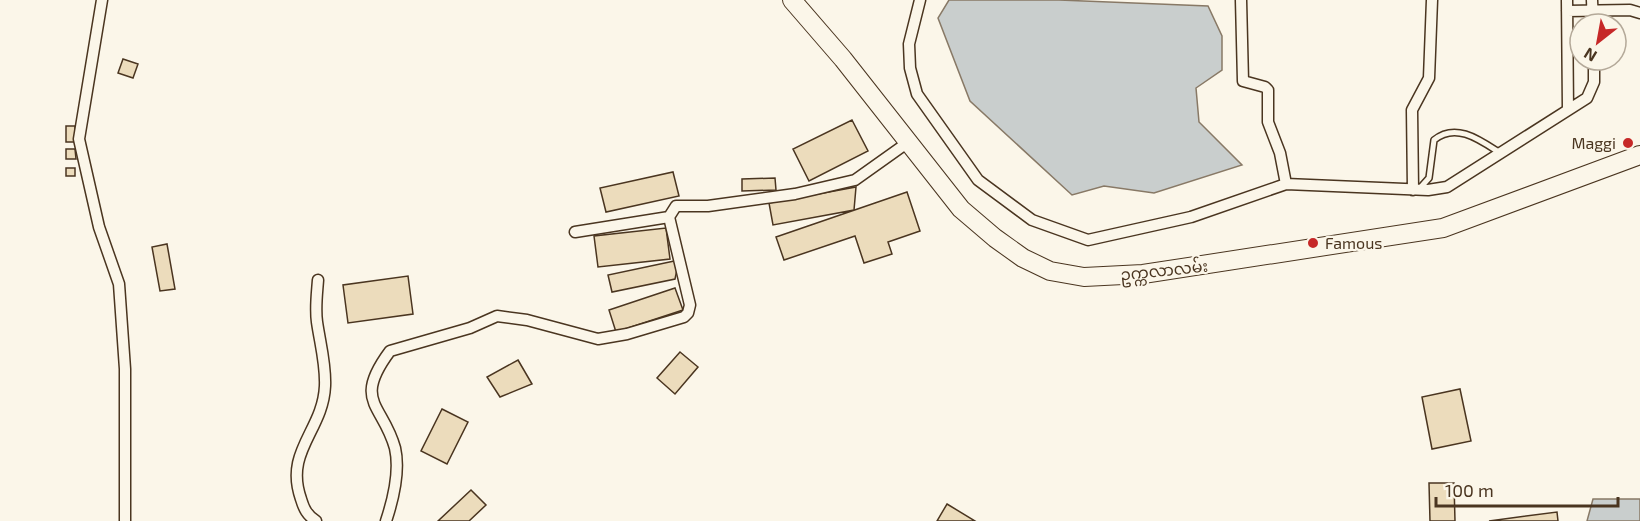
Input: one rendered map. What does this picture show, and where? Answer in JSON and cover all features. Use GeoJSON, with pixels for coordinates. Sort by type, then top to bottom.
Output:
{"type":"FeatureCollection","features":[{"type":"Feature","properties":{"kind":"main road","name":"ဥက္ကလာလမ်း"},"geometry":{"type":"LineString","coordinates":[[792,0],[843,58],[907,143],[961,209],[994,238],[1023,258],[1050,270],[1084,277],[1143,274],[1443,228],[1640,155]]}},
{"type":"Feature","properties":{"kind":"street"},"geometry":{"type":"LineString","coordinates":[[102,0],[79,139],[99,227],[119,284],[125,369],[125,521]]}},
{"type":"Feature","properties":{"kind":"street"},"geometry":{"type":"LineString","coordinates":[[920,0],[909,44],[909,68],[917,94],[978,180],[1032,220],[1088,240],[1191,217],[1286,183],[1416,190],[1447,187],[1587,98],[1594,82],[1594,72]]}},
{"type":"Feature","properties":{"kind":"street"},"geometry":{"type":"LineString","coordinates":[[1240,0],[1243,81],[1265,87],[1268,90],[1268,122],[1280,153],[1286,183]]}},
{"type":"Feature","properties":{"kind":"street"},"geometry":{"type":"LineString","coordinates":[[1416,190],[1412,111],[1429,78],[1432,0]]}},
{"type":"Feature","properties":{"kind":"street"},"geometry":{"type":"LineString","coordinates":[[1592,0],[1593,12]]}},
{"type":"Feature","properties":{"kind":"street"},"geometry":{"type":"LineString","coordinates":[[1568,110],[1567,5],[1593,12],[1630,10],[1640,13]]}},
{"type":"Feature","properties":{"kind":"street"},"geometry":{"type":"LineString","coordinates":[[386,521],[391,506],[395,455],[388,432],[374,405],[372,389],[390,351],[470,328],[497,316],[527,320],[598,339],[627,334],[684,317],[688,314],[690,305],[669,217],[676,206],[708,206],[795,194],[855,180],[907,143]]}},
{"type":"Feature","properties":{"kind":"street"},"geometry":{"type":"LineString","coordinates":[[576,232],[669,217]]}},
{"type":"Feature","properties":{"kind":"street"},"geometry":{"type":"LineString","coordinates":[[316,521],[308,515],[302,502],[296,468],[302,448],[321,411],[325,388],[325,366],[316,319],[318,280]]}},
{"type":"Feature","properties":{"kind":"lane"},"geometry":{"type":"LineString","coordinates":[[1416,190],[1429,178],[1434,140],[1442,134],[1461,132],[1500,153]]}},
{"type":"Feature","properties":{"kind":"lane"},"geometry":{"type":"LineString","coordinates":[[1429,178],[1447,187]]}},
{"type":"Feature","properties":{"kind":"shaded area"},"geometry":{"type":"Polygon","coordinates":[[[949,0],[1059,0],[1208,6],[1222,36],[1222,70],[1196,88],[1199,122],[1242,165],[1154,193],[1104,186],[1072,195],[970,101],[938,18],[949,0]]]}},
{"type":"Feature","properties":{"kind":"shaded area"},"geometry":{"type":"Polygon","coordinates":[[[1593,499],[1640,499],[1640,521],[1587,521],[1593,499]]]}},
{"type":"Feature","properties":{"kind":"building"},"geometry":{"type":"Polygon","coordinates":[[[123,59],[138,64],[133,78],[118,73],[123,59]]]}},
{"type":"Feature","properties":{"kind":"building"},"geometry":{"type":"Polygon","coordinates":[[[852,120],[868,151],[809,181],[793,149],[852,120]]]}},
{"type":"Feature","properties":{"kind":"building"},"geometry":{"type":"Polygon","coordinates":[[[66,126],[75,126],[75,142],[66,142],[66,126]]]}},
{"type":"Feature","properties":{"kind":"building"},"geometry":{"type":"Polygon","coordinates":[[[66,149],[75,149],[76,159],[66,159],[66,149]]]}},
{"type":"Feature","properties":{"kind":"building"},"geometry":{"type":"Polygon","coordinates":[[[66,168],[75,168],[75,176],[66,176],[66,168]]]}},
{"type":"Feature","properties":{"kind":"building"},"geometry":{"type":"Polygon","coordinates":[[[673,172],[679,196],[606,212],[600,188],[673,172]]]}},
{"type":"Feature","properties":{"kind":"building"},"geometry":{"type":"Polygon","coordinates":[[[775,178],[776,190],[742,191],[742,179],[775,178]]]}},
{"type":"Feature","properties":{"kind":"building"},"geometry":{"type":"Polygon","coordinates":[[[856,187],[854,210],[773,225],[769,203],[856,187]]]}},
{"type":"Feature","properties":{"kind":"building"},"geometry":{"type":"Polygon","coordinates":[[[907,192],[920,231],[888,242],[892,254],[864,263],[855,236],[784,260],[776,237],[907,192]]]}},
{"type":"Feature","properties":{"kind":"building"},"geometry":{"type":"Polygon","coordinates":[[[666,228],[670,259],[598,267],[594,236],[666,228]]]}},
{"type":"Feature","properties":{"kind":"building"},"geometry":{"type":"Polygon","coordinates":[[[167,244],[175,289],[160,291],[152,247],[167,244]]]}},
{"type":"Feature","properties":{"kind":"building"},"geometry":{"type":"Polygon","coordinates":[[[679,260],[675,279],[612,292],[608,275],[679,260]]]}},
{"type":"Feature","properties":{"kind":"building"},"geometry":{"type":"Polygon","coordinates":[[[408,276],[413,314],[348,323],[343,285],[408,276]]]}},
{"type":"Feature","properties":{"kind":"building"},"geometry":{"type":"Polygon","coordinates":[[[675,288],[683,310],[616,332],[609,310],[675,288]]]}},
{"type":"Feature","properties":{"kind":"building"},"geometry":{"type":"Polygon","coordinates":[[[680,352],[698,367],[675,394],[657,378],[680,352]]]}},
{"type":"Feature","properties":{"kind":"building"},"geometry":{"type":"Polygon","coordinates":[[[518,360],[532,384],[500,397],[487,377],[518,360]]]}},
{"type":"Feature","properties":{"kind":"building"},"geometry":{"type":"Polygon","coordinates":[[[1460,389],[1471,441],[1432,449],[1422,397],[1460,389]]]}},
{"type":"Feature","properties":{"kind":"building"},"geometry":{"type":"Polygon","coordinates":[[[442,409],[468,422],[447,464],[421,451],[442,409]]]}},
{"type":"Feature","properties":{"kind":"building"},"geometry":{"type":"Polygon","coordinates":[[[1429,483],[1454,483],[1455,521],[1430,521],[1429,483]]]}},
{"type":"Feature","properties":{"kind":"building"},"geometry":{"type":"Polygon","coordinates":[[[471,490],[486,505],[469,521],[438,521],[471,490]]]}},
{"type":"Feature","properties":{"kind":"building"},"geometry":{"type":"Polygon","coordinates":[[[947,504],[975,521],[937,521],[947,504]]]}},
{"type":"Feature","properties":{"kind":"building"},"geometry":{"type":"Polygon","coordinates":[[[1557,512],[1558,521],[1489,521],[1557,512]]]}},
{"type":"Feature","properties":{"kind":"place","name":"Maggi"},"geometry":{"type":"Point","coordinates":[1628,143]}},
{"type":"Feature","properties":{"kind":"place","name":"Famous"},"geometry":{"type":"Point","coordinates":[1313,243]}}]}
